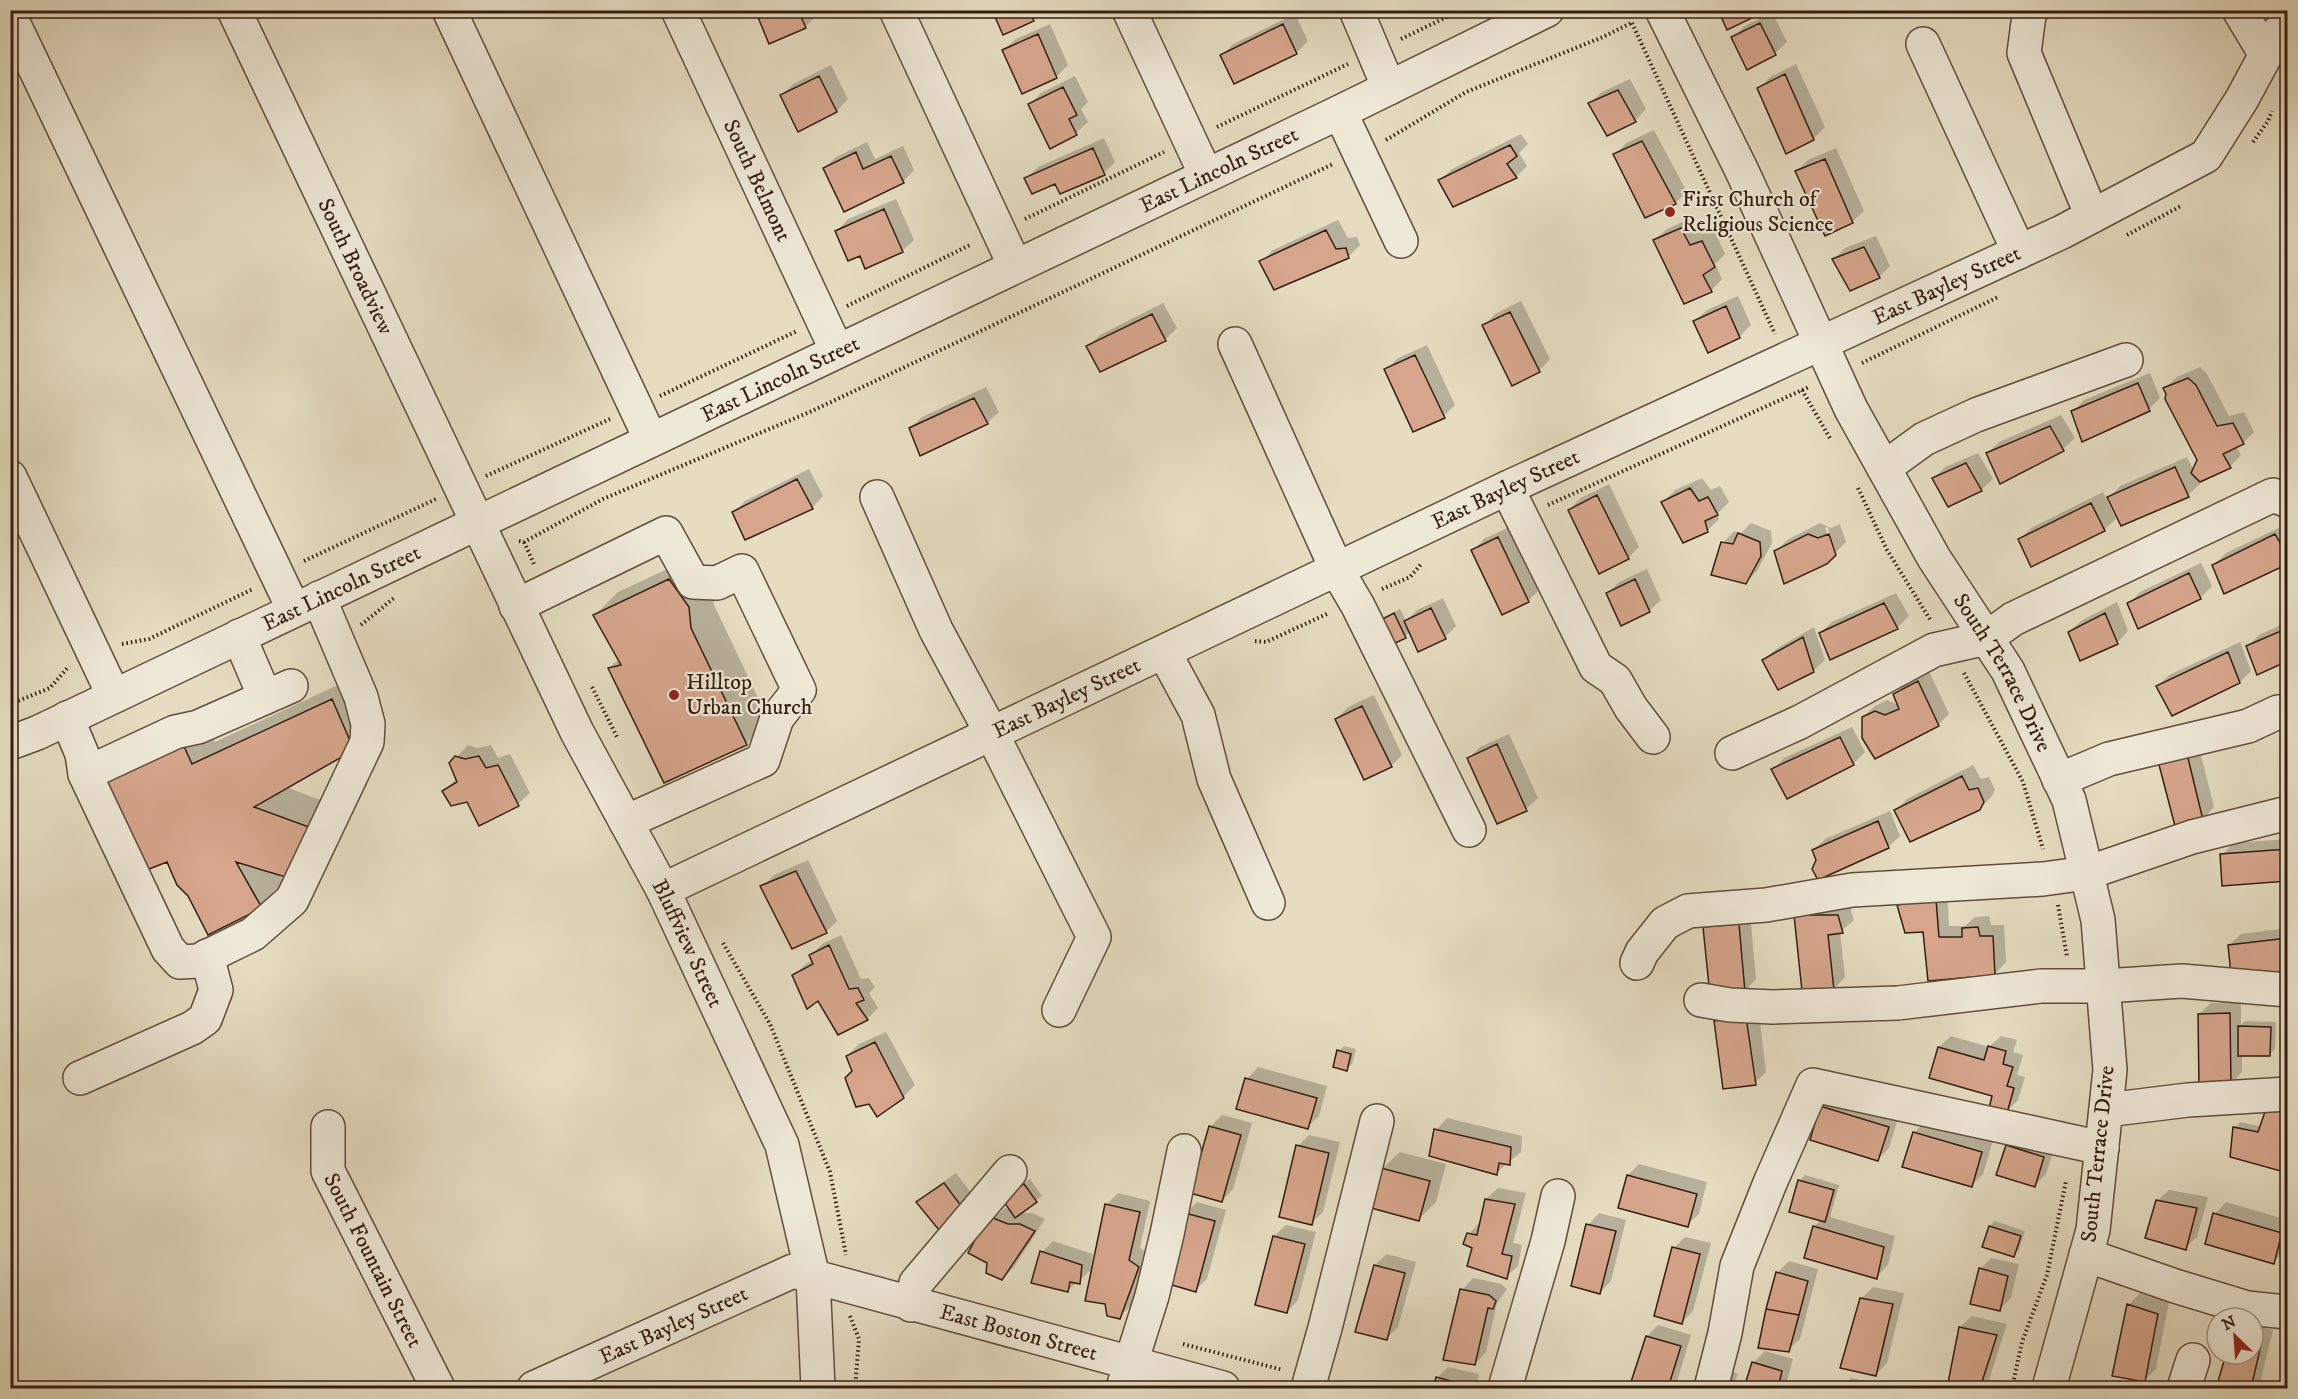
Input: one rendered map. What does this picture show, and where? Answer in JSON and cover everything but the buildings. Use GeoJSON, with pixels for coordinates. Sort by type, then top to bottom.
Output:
{"type":"FeatureCollection","features":[{"type":"Feature","properties":{"kind":"street","name":"South Broadview"},"geometry":{"type":"LineString","coordinates":[[234,10],[483,535]]}},
{"type":"Feature","properties":{"kind":"street"},"geometry":{"type":"LineString","coordinates":[[449,10],[651,440]]}},
{"type":"Feature","properties":{"kind":"street","name":"South Belmont"},"geometry":{"type":"LineString","coordinates":[[678,10],[837,351]]}},
{"type":"Feature","properties":{"kind":"street"},"geometry":{"type":"LineString","coordinates":[[896,10],[1015,266]]}},
{"type":"Feature","properties":{"kind":"street"},"geometry":{"type":"LineString","coordinates":[[1129,10],[1206,176]]}},
{"type":"Feature","properties":{"kind":"street"},"geometry":{"type":"LineString","coordinates":[[1356,10],[1389,88]]}},
{"type":"Feature","properties":{"kind":"street","name":"East Lincoln Street"},"geometry":{"type":"LineString","coordinates":[[10,743],[68,718],[307,604],[483,535],[651,440],[1340,112],[1547,10]]}},
{"type":"Feature","properties":{"kind":"street"},"geometry":{"type":"LineString","coordinates":[[2032,10],[2029,15],[2024,53],[2092,216]]}},
{"type":"Feature","properties":{"kind":"street"},"geometry":{"type":"LineString","coordinates":[[2239,10],[2266,55]]}},
{"type":"Feature","properties":{"kind":"street","name":"South Terrace Drive"},"geometry":{"type":"LineString","coordinates":[[1651,15],[1742,171],[1851,410],[1934,558],[2008,670],[2069,800],[2098,920],[2110,1070],[2093,1230],[2049,1389]]}},
{"type":"Feature","properties":{"kind":"street"},"geometry":{"type":"LineString","coordinates":[[10,16],[276,574],[307,604],[337,640],[361,697],[368,724],[367,742],[292,900],[253,934],[198,960],[180,962],[168,949],[85,774],[82,754],[68,718]]}},
{"type":"Feature","properties":{"kind":"street","name":"East Bayley Street"},"geometry":{"type":"LineString","coordinates":[[663,890],[1507,488],[2019,252],[2206,156],[2242,99],[2277,34],[2288,23]]}},
{"type":"Feature","properties":{"kind":"street"},"geometry":{"type":"LineString","coordinates":[[1923,44],[2019,252]]}},
{"type":"Feature","properties":{"kind":"street"},"geometry":{"type":"LineString","coordinates":[[1340,112],[1401,241]]}},
{"type":"Feature","properties":{"kind":"street"},"geometry":{"type":"LineString","coordinates":[[1235,344],[1337,570],[1358,606],[1469,830]]}},
{"type":"Feature","properties":{"kind":"street"},"geometry":{"type":"LineString","coordinates":[[1884,468],[1924,439],[1976,415],[2126,360]]}},
{"type":"Feature","properties":{"kind":"street"},"geometry":{"type":"LineString","coordinates":[[10,477],[114,696]]}},
{"type":"Feature","properties":{"kind":"street"},"geometry":{"type":"LineString","coordinates":[[1507,488],[1596,667],[1615,680],[1631,708],[1653,737]]}},
{"type":"Feature","properties":{"kind":"street"},"geometry":{"type":"LineString","coordinates":[[1732,753],[1800,722],[1934,650],[1987,638],[2013,620],[2273,495],[2288,501]]}},
{"type":"Feature","properties":{"kind":"street"},"geometry":{"type":"LineString","coordinates":[[877,497],[936,630],[992,734],[1094,937],[1059,1010]]}},
{"type":"Feature","properties":{"kind":"street"},"geometry":{"type":"LineString","coordinates":[[516,606],[666,533],[693,582],[717,583],[742,571],[799,690],[777,718],[763,760],[626,822]]}},
{"type":"Feature","properties":{"kind":"street","name":"Bluffview Street"},"geometry":{"type":"LineString","coordinates":[[483,535],[577,732],[663,890],[782,1145],[813,1277],[818,1389]]}},
{"type":"Feature","properties":{"kind":"street"},"geometry":{"type":"LineString","coordinates":[[85,774],[175,732],[198,727],[278,691],[238,636]]}},
{"type":"Feature","properties":{"kind":"street"},"geometry":{"type":"LineString","coordinates":[[1164,652],[1198,715],[1214,779],[1268,903]]}},
{"type":"Feature","properties":{"kind":"street"},"geometry":{"type":"LineString","coordinates":[[2059,780],[2109,759],[2248,726],[2278,712]]}},
{"type":"Feature","properties":{"kind":"street"},"geometry":{"type":"LineString","coordinates":[[1637,963],[1642,952],[1665,922],[1689,910],[1766,905],[1852,890],[2043,879],[2087,873],[2192,837],[2288,813]]}},
{"type":"Feature","properties":{"kind":"street"},"geometry":{"type":"LineString","coordinates":[[80,1078],[192,1028],[205,1019],[216,990],[207,956]]}},
{"type":"Feature","properties":{"kind":"street"},"geometry":{"type":"LineString","coordinates":[[1701,1000],[1730,1005],[1773,1007],[1887,1003],[2041,986],[2104,986],[2182,981],[2288,990]]}},
{"type":"Feature","properties":{"kind":"street"},"geometry":{"type":"LineString","coordinates":[[1711,1389],[1725,1333],[1737,1266],[1813,1085],[2102,1148]]}},
{"type":"Feature","properties":{"kind":"street"},"geometry":{"type":"LineString","coordinates":[[2106,1110],[2188,1100],[2288,1094]]}},
{"type":"Feature","properties":{"kind":"street"},"geometry":{"type":"LineString","coordinates":[[1308,1389],[1377,1121]]}},
{"type":"Feature","properties":{"kind":"street","name":"South Fountain Street"},"geometry":{"type":"LineString","coordinates":[[328,1127],[328,1171],[438,1389]]}},
{"type":"Feature","properties":{"kind":"street"},"geometry":{"type":"LineString","coordinates":[[1126,1376],[1154,1286],[1184,1151]]}},
{"type":"Feature","properties":{"kind":"street"},"geometry":{"type":"LineString","coordinates":[[911,1305],[916,1283],[1010,1172]]}},
{"type":"Feature","properties":{"kind":"street"},"geometry":{"type":"LineString","coordinates":[[1505,1389],[1548,1241],[1558,1196]]}},
{"type":"Feature","properties":{"kind":"street"},"geometry":{"type":"LineString","coordinates":[[2086,1255],[2247,1308],[2288,1312]]}},
{"type":"Feature","properties":{"kind":"street","name":"East Bayley Street"},"geometry":{"type":"LineString","coordinates":[[534,1389],[793,1271],[813,1277]]}},
{"type":"Feature","properties":{"kind":"street","name":"East Boston Street"},"geometry":{"type":"LineString","coordinates":[[813,1277],[911,1305],[1126,1376],[1223,1389]]}},
{"type":"Feature","properties":{"kind":"path"},"geometry":{"type":"LineString","coordinates":[[10,704],[50,688],[74,661],[115,645],[150,639],[249,591],[276,574],[733,362],[999,231],[1461,10]]}},
{"type":"Feature","properties":{"kind":"path"},"geometry":{"type":"LineString","coordinates":[[483,535],[524,542],[603,499],[812,411],[1394,136],[1466,92],[1603,37],[1651,15]]}},
{"type":"Feature","properties":{"kind":"path"},"geometry":{"type":"LineString","coordinates":[[337,640],[367,621],[400,593]]}},
{"type":"Feature","properties":{"kind":"place","name":"First Church of Religious Science"},"geometry":{"type":"Point","coordinates":[1670,212]}},
{"type":"Feature","properties":{"kind":"place","name":"Hilltop Urban Church"},"geometry":{"type":"Point","coordinates":[674,695]}}]}
